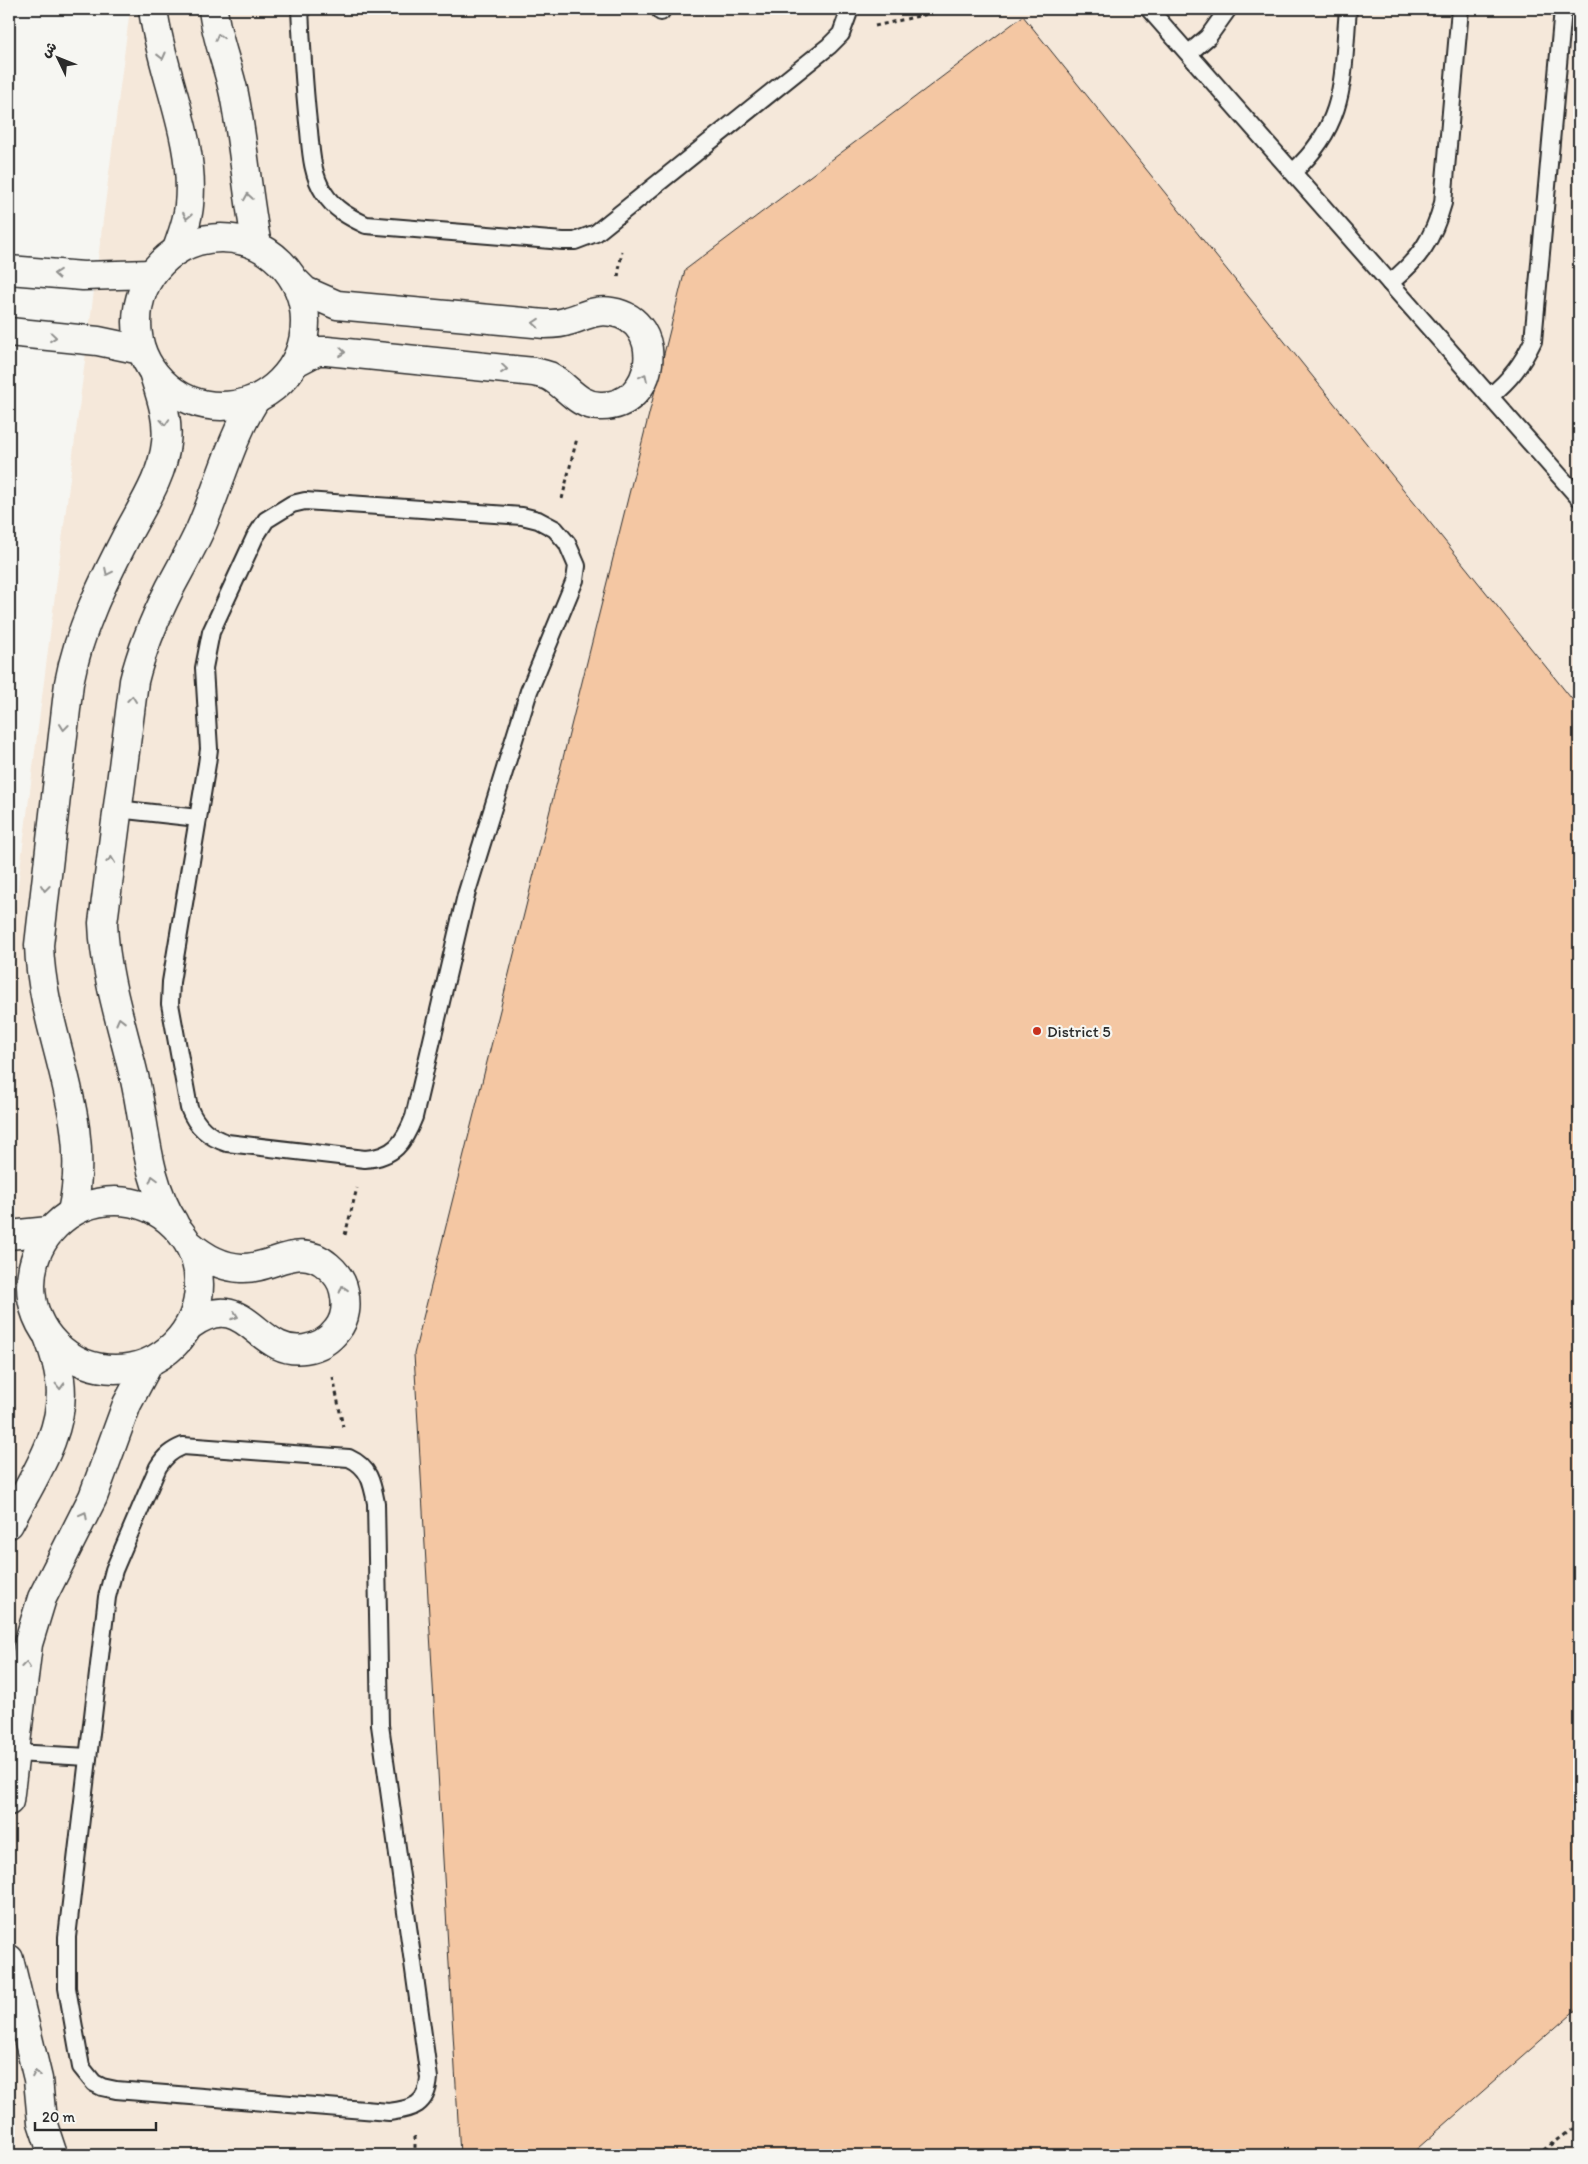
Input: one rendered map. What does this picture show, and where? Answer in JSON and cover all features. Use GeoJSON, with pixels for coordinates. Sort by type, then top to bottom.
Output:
{"type":"FeatureCollection","features":[{"type":"Feature","properties":{"kind":"street"},"geometry":{"type":"LineString","coordinates":[[153,9],[158,41],[187,154],[189,204],[186,223],[177,249]]}},
{"type":"Feature","properties":{"kind":"street"},"geometry":{"type":"LineString","coordinates":[[213,9],[214,22],[234,94],[247,191],[257,245]]}},
{"type":"Feature","properties":{"kind":"street"},"geometry":{"type":"LineString","coordinates":[[72,1212],[78,1164],[75,1126],[65,1073],[42,986],[38,945],[74,657],[92,607],[151,490],[166,442],[166,419],[162,400],[154,375],[141,350],[136,324],[139,298],[150,274],[162,260],[177,249],[202,239],[230,237],[257,245],[279,260],[296,282],[314,296],[337,305],[545,324],[568,321],[596,311],[613,312],[627,318],[638,328],[646,341],[649,356],[648,372],[630,396],[616,403],[601,406],[586,404],[548,376],[534,372],[327,351],[317,351],[296,362]]}},
{"type":"Feature","properties":{"kind":"street"},"geometry":{"type":"LineString","coordinates":[[9,270],[83,276],[150,274]]}},
{"type":"Feature","properties":{"kind":"street"},"geometry":{"type":"LineString","coordinates":[[154,375],[174,394],[200,405],[228,406],[255,400],[271,390],[284,378],[296,362],[304,336],[305,308],[296,282]]}},
{"type":"Feature","properties":{"kind":"street"},"geometry":{"type":"LineString","coordinates":[[9,332],[98,341],[141,350]]}},
{"type":"Feature","properties":{"kind":"street"},"geometry":{"type":"LineString","coordinates":[[174,1223],[151,1208],[124,1201],[97,1202],[72,1212],[49,1231],[35,1256],[30,1285],[33,1315],[49,1339],[70,1358],[97,1368],[124,1369],[149,1363],[174,1347],[190,1325],[200,1317],[220,1312],[245,1320],[269,1340],[283,1348],[298,1350],[313,1348],[327,1341],[338,1330],[344,1316],[346,1300],[343,1285],[335,1272],[323,1262],[310,1256],[293,1255],[253,1268],[230,1267],[207,1257],[190,1245],[165,1210],[152,1178],[135,1080],[108,974],[104,950],[103,923],[134,681],[142,650],[170,588],[199,533],[242,420],[255,400]]}},
{"type":"Feature","properties":{"kind":"street"},"geometry":{"type":"LineString","coordinates":[[9,1235],[49,1231]]}},
{"type":"Feature","properties":{"kind":"street"},"geometry":{"type":"LineString","coordinates":[[190,1245],[198,1271],[199,1299],[190,1325]]}},
{"type":"Feature","properties":{"kind":"street"},"geometry":{"type":"LineString","coordinates":[[9,1303],[33,1315]]}},
{"type":"Feature","properties":{"kind":"street"},"geometry":{"type":"LineString","coordinates":[[9,1524],[46,1453],[56,1426],[60,1406],[61,1382],[49,1339]]}},
{"type":"Feature","properties":{"kind":"street"},"geometry":{"type":"LineString","coordinates":[[9,1800],[28,1644],[42,1598],[93,1497],[128,1404],[149,1363]]}},
{"type":"Feature","properties":{"kind":"street"},"geometry":{"type":"LineString","coordinates":[[9,1959],[38,2079],[42,2122],[53,2155]]}},
{"type":"Feature","properties":{"kind":"lane"},"geometry":{"type":"LineString","coordinates":[[300,9],[304,89],[312,160],[316,178],[335,208],[350,218],[366,225],[575,241],[596,234],[829,46],[841,34],[850,9]]}},
{"type":"Feature","properties":{"kind":"lane"},"geometry":{"type":"LineString","coordinates":[[1149,9],[1579,498]]}},
{"type":"Feature","properties":{"kind":"lane"},"geometry":{"type":"LineString","coordinates":[[1189,53],[1208,37],[1228,9]]}},
{"type":"Feature","properties":{"kind":"lane"},"geometry":{"type":"LineString","coordinates":[[1293,172],[1311,156],[1325,136],[1335,114],[1341,90],[1348,9]]}},
{"type":"Feature","properties":{"kind":"lane"},"geometry":{"type":"LineString","coordinates":[[1390,282],[1409,267],[1425,248],[1436,226],[1443,203],[1460,9]]}},
{"type":"Feature","properties":{"kind":"lane"},"geometry":{"type":"LineString","coordinates":[[1490,396],[1507,382],[1522,363],[1533,341],[1563,9]]}},
{"type":"Feature","properties":{"kind":"lane"},"geometry":{"type":"LineString","coordinates":[[304,501],[522,516],[538,520],[555,529],[574,555],[577,566],[575,580],[529,691],[466,895],[414,1117],[407,1136],[395,1149],[381,1158],[365,1159],[226,1143],[207,1134],[192,1117],[170,1004],[171,982],[209,749],[204,668],[207,645],[238,573],[266,520],[292,504],[304,501]]}},
{"type":"Feature","properties":{"kind":"lane"},"geometry":{"type":"LineString","coordinates":[[118,809],[198,818]]}},
{"type":"Feature","properties":{"kind":"lane"},"geometry":{"type":"LineString","coordinates":[[183,1446],[348,1458],[359,1463],[368,1474],[376,1503],[380,1725],[428,2066],[428,2090],[424,2099],[414,2106],[389,2112],[116,2090],[102,2087],[87,2076],[81,2067],[77,2052],[67,1988],[67,1937],[107,1596],[114,1570],[164,1457],[172,1451],[183,1446]]}},
{"type":"Feature","properties":{"kind":"lane"},"geometry":{"type":"LineString","coordinates":[[15,1752],[88,1757]]}},
{"type":"Feature","properties":{"kind":"path"},"geometry":{"type":"LineString","coordinates":[[841,34],[950,9]]}},
{"type":"Feature","properties":{"kind":"path"},"geometry":{"type":"LineString","coordinates":[[613,312],[629,207]]}},
{"type":"Feature","properties":{"kind":"path"},"geometry":{"type":"LineString","coordinates":[[555,529],[586,404]]}},
{"type":"Feature","properties":{"kind":"path"},"geometry":{"type":"LineString","coordinates":[[335,1272],[365,1159]]}},
{"type":"Feature","properties":{"kind":"path"},"geometry":{"type":"LineString","coordinates":[[327,1341],[348,1458]]}},
{"type":"Feature","properties":{"kind":"path"},"geometry":{"type":"LineString","coordinates":[[1539,2155],[1579,2124]]}},
{"type":"Feature","properties":{"kind":"path"},"geometry":{"type":"LineString","coordinates":[[1539,2155],[1552,2155]]}},
{"type":"Feature","properties":{"kind":"shaded area","name":"District 5"},"geometry":{"type":"Polygon","coordinates":[[[130,9],[1579,9],[1579,2155],[9,2155],[9,955],[130,9]]]}},
{"type":"Feature","properties":{"kind":"building","name":"District 5"},"geometry":{"type":"Polygon","coordinates":[[[1023,16],[1579,708],[1579,2007],[1410,2155],[460,2155],[414,1354],[685,270],[1023,16]]]}},
{"type":"Feature","properties":{"kind":"place","name":"District 5"},"geometry":{"type":"Point","coordinates":[1037,1031]}}]}
